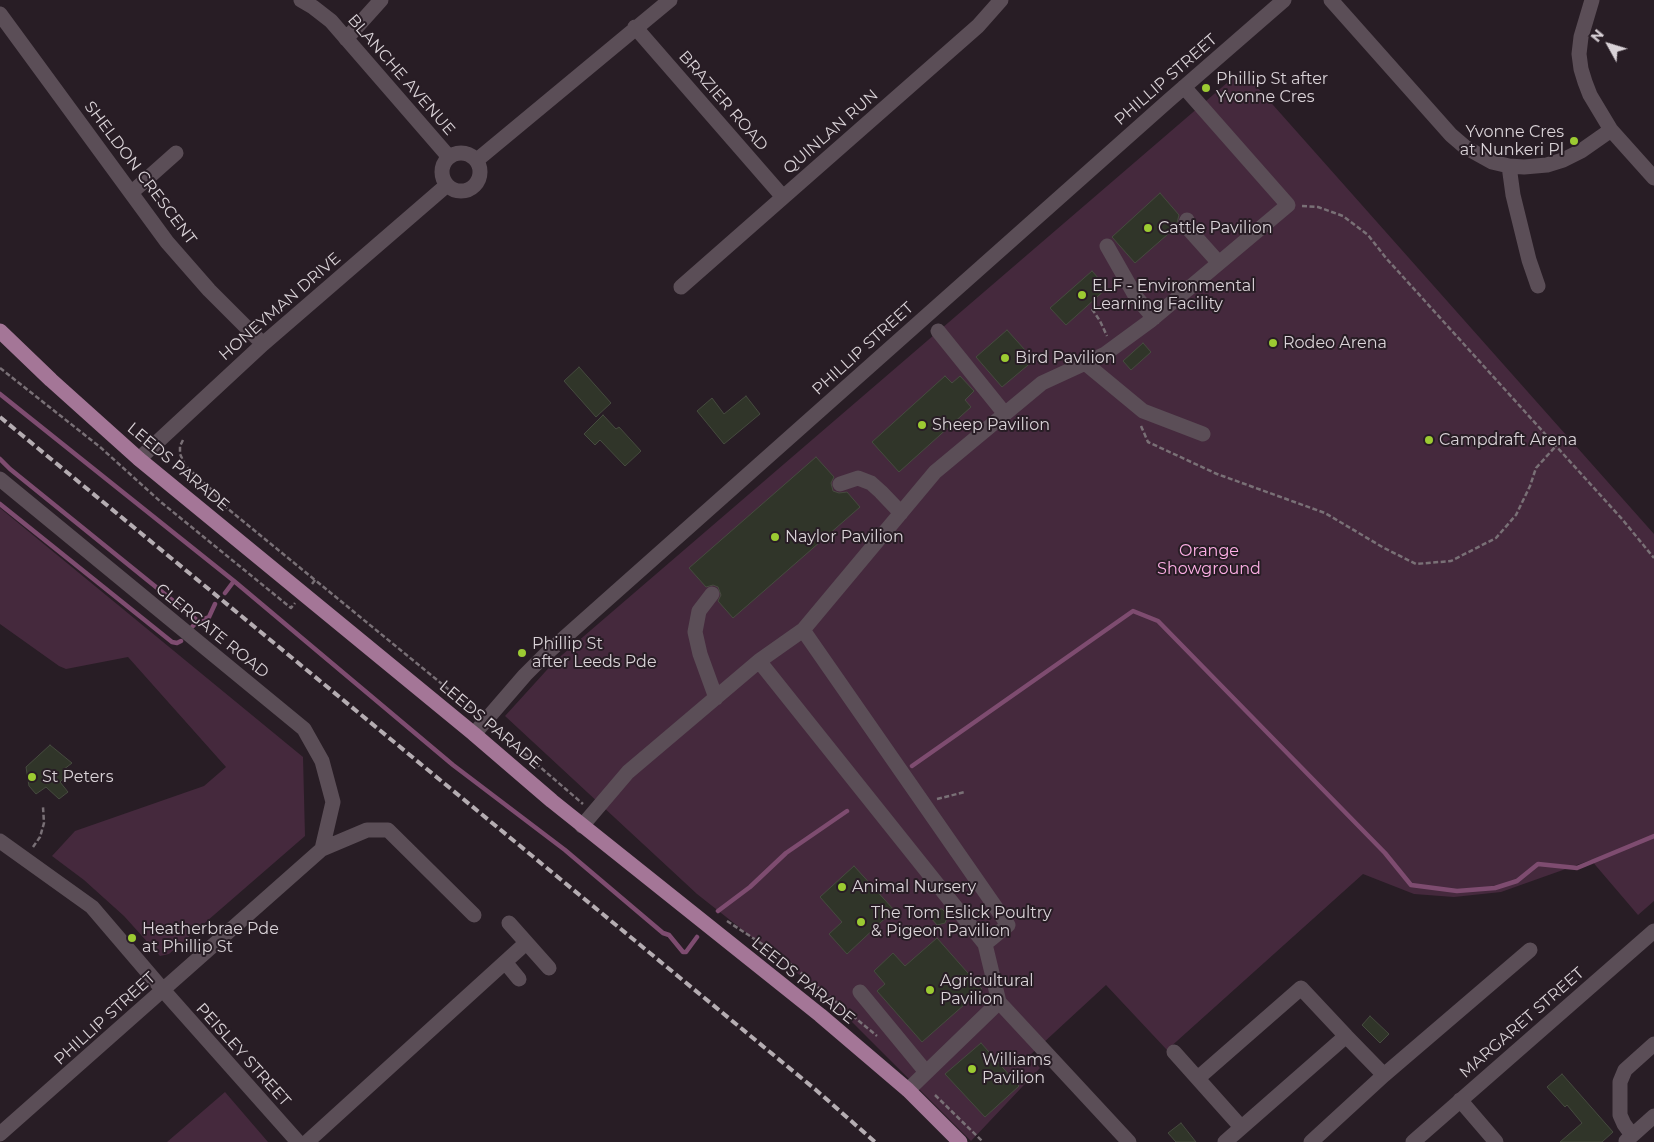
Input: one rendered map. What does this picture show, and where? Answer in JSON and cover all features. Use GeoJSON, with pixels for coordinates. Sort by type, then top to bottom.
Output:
{"type":"FeatureCollection","features":[{"type":"Feature","properties":{"kind":"main road","name":"LEEDS PARADE"},"geometry":{"type":"LineString","coordinates":[[0,331],[139,459],[474,734],[582,826],[820,1015],[917,1080],[960,1142]]}},
{"type":"Feature","properties":{"kind":"street","name":"BLANCHE AVENUE"},"geometry":{"type":"LineString","coordinates":[[300,0],[313,7],[330,21],[449,157]]}},
{"type":"Feature","properties":{"kind":"street"},"geometry":{"type":"LineString","coordinates":[[346,39],[381,0]]}},
{"type":"Feature","properties":{"kind":"street"},"geometry":{"type":"LineString","coordinates":[[476,160],[670,0]]}},
{"type":"Feature","properties":{"kind":"street","name":"QUINLAN RUN"},"geometry":{"type":"LineString","coordinates":[[682,287],[978,26],[1001,0]]}},
{"type":"Feature","properties":{"kind":"street","name":"PHILLIP STREET"},"geometry":{"type":"LineString","coordinates":[[474,734],[525,675],[546,654],[1284,0]]}},
{"type":"Feature","properties":{"kind":"street"},"geometry":{"type":"LineString","coordinates":[[1331,0],[1451,135],[1479,156],[1492,162],[1509,166],[1524,168],[1546,165],[1563,160],[1580,151],[1611,130]]}},
{"type":"Feature","properties":{"kind":"street"},"geometry":{"type":"LineString","coordinates":[[1592,0],[1581,38],[1579,54],[1581,69],[1590,95],[1611,130],[1654,178]]}},
{"type":"Feature","properties":{"kind":"street","name":"SHELDON CRESCENT"},"geometry":{"type":"LineString","coordinates":[[0,14],[167,242],[209,290],[262,344]]}},
{"type":"Feature","properties":{"kind":"street","name":"BRAZIER ROAD"},"geometry":{"type":"LineString","coordinates":[[636,27],[783,197]]}},
{"type":"Feature","properties":{"kind":"street"},"geometry":{"type":"LineString","coordinates":[[582,826],[628,772],[759,661],[803,630],[935,472],[1042,384],[1105,354],[1154,318],[1288,205],[1184,87]]}},
{"type":"Feature","properties":{"kind":"street"},"geometry":{"type":"LineString","coordinates":[[463,152],[476,160],[481,172],[475,185],[468,190],[459,191],[447,184],[442,173],[444,164],[449,157],[463,152]]}},
{"type":"Feature","properties":{"kind":"street"},"geometry":{"type":"LineString","coordinates":[[131,193],[176,153]]}},
{"type":"Feature","properties":{"kind":"street"},"geometry":{"type":"LineString","coordinates":[[1509,166],[1513,195],[1529,260],[1538,286]]}},
{"type":"Feature","properties":{"kind":"street","name":"HONEYMAN DRIVE"},"geometry":{"type":"LineString","coordinates":[[139,459],[262,344],[447,184]]}},
{"type":"Feature","properties":{"kind":"street"},"geometry":{"type":"LineString","coordinates":[[1186,220],[1185,225],[1219,263]]}},
{"type":"Feature","properties":{"kind":"street"},"geometry":{"type":"LineString","coordinates":[[1107,246],[1136,297],[1154,318]]}},
{"type":"Feature","properties":{"kind":"street"},"geometry":{"type":"LineString","coordinates":[[938,331],[1005,414]]}},
{"type":"Feature","properties":{"kind":"street"},"geometry":{"type":"LineString","coordinates":[[1085,363],[1143,411],[1203,434]]}},
{"type":"Feature","properties":{"kind":"street"},"geometry":{"type":"LineString","coordinates":[[840,484],[858,478],[871,483],[900,513]]}},
{"type":"Feature","properties":{"kind":"street","name":"CLERGATE ROAD"},"geometry":{"type":"LineString","coordinates":[[0,479],[304,729],[322,761],[333,802],[322,849]]}},
{"type":"Feature","properties":{"kind":"street"},"geometry":{"type":"LineString","coordinates":[[712,594],[699,611],[695,632],[700,654],[716,698]]}},
{"type":"Feature","properties":{"kind":"street"},"geometry":{"type":"LineString","coordinates":[[803,630],[1008,925],[985,944]]}},
{"type":"Feature","properties":{"kind":"street"},"geometry":{"type":"LineString","coordinates":[[759,661],[985,944],[999,1002],[1129,1142]]}},
{"type":"Feature","properties":{"kind":"street","name":"PHILLIP STREET"},"geometry":{"type":"LineString","coordinates":[[0,1134],[322,849],[367,830],[388,830],[474,916]]}},
{"type":"Feature","properties":{"kind":"street","name":"PEISLEY STREET"},"geometry":{"type":"LineString","coordinates":[[0,841],[92,907],[298,1142]]}},
{"type":"Feature","properties":{"kind":"street"},"geometry":{"type":"LineString","coordinates":[[509,923],[549,968]]}},
{"type":"Feature","properties":{"kind":"street","name":"MARGARET STREET"},"geometry":{"type":"LineString","coordinates":[[1413,1142],[1654,931]]}},
{"type":"Feature","properties":{"kind":"street"},"geometry":{"type":"LineString","coordinates":[[307,1142],[526,943]]}},
{"type":"Feature","properties":{"kind":"street"},"geometry":{"type":"LineString","coordinates":[[1311,1142],[1384,1075],[1530,950]]}},
{"type":"Feature","properties":{"kind":"street"},"geometry":{"type":"LineString","coordinates":[[505,962],[519,979]]}},
{"type":"Feature","properties":{"kind":"street"},"geometry":{"type":"LineString","coordinates":[[1198,1078],[1301,988],[1384,1075]]}},
{"type":"Feature","properties":{"kind":"street"},"geometry":{"type":"LineString","coordinates":[[860,992],[917,1080],[999,1002]]}},
{"type":"Feature","properties":{"kind":"street"},"geometry":{"type":"LineString","coordinates":[[1225,1142],[1346,1036]]}},
{"type":"Feature","properties":{"kind":"street"},"geometry":{"type":"LineString","coordinates":[[1654,1044],[1624,1070],[1620,1082],[1620,1114],[1629,1138],[1654,1116]]}},
{"type":"Feature","properties":{"kind":"street"},"geometry":{"type":"LineString","coordinates":[[1174,1052],[1241,1127]]}},
{"type":"Feature","properties":{"kind":"street"},"geometry":{"type":"LineString","coordinates":[[1460,1100],[1496,1142]]}},
{"type":"Feature","properties":{"kind":"path"},"geometry":{"type":"LineString","coordinates":[[1288,205],[1318,207],[1343,216],[1368,236],[1622,519],[1654,558]]}},
{"type":"Feature","properties":{"kind":"path"},"geometry":{"type":"LineString","coordinates":[[1092,309],[1113,348]]}},
{"type":"Feature","properties":{"kind":"path"},"geometry":{"type":"LineString","coordinates":[[0,368],[100,447],[162,503],[291,608],[315,580]]}},
{"type":"Feature","properties":{"kind":"path"},"geometry":{"type":"LineString","coordinates":[[1141,426],[1148,442],[1217,474],[1325,513],[1384,548],[1416,564],[1451,561],[1496,538],[1516,515],[1530,486],[1536,468],[1556,446]]}},
{"type":"Feature","properties":{"kind":"path"},"geometry":{"type":"LineString","coordinates":[[186,436],[181,442],[180,449],[183,461],[212,490],[222,504],[486,720],[593,813]]}},
{"type":"Feature","properties":{"kind":"path"},"geometry":{"type":"LineString","coordinates":[[923,803],[965,792]]}},
{"type":"Feature","properties":{"kind":"path"},"geometry":{"type":"LineString","coordinates":[[24,858],[40,837],[44,823],[43,807]]}},
{"type":"Feature","properties":{"kind":"path"},"geometry":{"type":"LineString","coordinates":[[720,916],[782,957],[880,1039]]}},
{"type":"Feature","properties":{"kind":"path"},"geometry":{"type":"LineString","coordinates":[[917,1080],[984,1142]]}},
{"type":"Feature","properties":{"kind":"green space","name":"Orange Showground"},"geometry":{"type":"Polygon","coordinates":[[[1242,70],[1654,534],[1654,901],[1638,915],[1591,860],[1501,892],[1454,897],[1414,894],[1363,874],[1167,1050],[1106,985],[1029,1056],[1040,1068],[971,1141],[825,995],[697,894],[505,716],[555,661],[1242,70]]]}},
{"type":"Feature","properties":{"kind":"green space"},"geometry":{"type":"Polygon","coordinates":[[[0,508],[303,757],[305,836],[169,954],[160,956],[124,916],[84,880],[52,856],[75,831],[204,786],[226,767],[128,657],[66,669],[0,624],[0,508]]]}},
{"type":"Feature","properties":{"kind":"green space"},"geometry":{"type":"Polygon","coordinates":[[[225,1092],[268,1142],[167,1142],[225,1092]]]}},
{"type":"Feature","properties":{"kind":"building","name":"Cattle Pavilion"},"geometry":{"type":"Polygon","coordinates":[[[1160,193],[1179,215],[1176,227],[1135,263],[1112,237],[1160,193]]]}},
{"type":"Feature","properties":{"kind":"building","name":"ELF - Environmental Learning Facility"},"geometry":{"type":"Polygon","coordinates":[[[1092,271],[1107,288],[1066,325],[1050,308],[1092,271]]]}},
{"type":"Feature","properties":{"kind":"building","name":"Bird Pavilion"},"geometry":{"type":"Polygon","coordinates":[[[1007,330],[1034,360],[1002,387],[976,357],[1007,330]]]}},
{"type":"Feature","properties":{"kind":"building"},"geometry":{"type":"Polygon","coordinates":[[[1143,343],[1151,352],[1131,370],[1123,361],[1143,343]]]}},
{"type":"Feature","properties":{"kind":"building"},"geometry":{"type":"Polygon","coordinates":[[[579,367],[611,403],[596,417],[564,381],[579,367]]]}},
{"type":"Feature","properties":{"kind":"building","name":"Sheep Pavilion"},"geometry":{"type":"Polygon","coordinates":[[[945,376],[952,383],[960,376],[974,391],[965,400],[971,407],[899,472],[872,442],[945,376]]]}},
{"type":"Feature","properties":{"kind":"building"},"geometry":{"type":"Polygon","coordinates":[[[746,396],[760,414],[724,444],[697,411],[712,398],[724,414],[746,396]]]}},
{"type":"Feature","properties":{"kind":"building"},"geometry":{"type":"Polygon","coordinates":[[[603,415],[616,429],[619,427],[641,451],[625,466],[600,440],[595,445],[584,434],[603,415]]]}},
{"type":"Feature","properties":{"kind":"building","name":"Naylor Pavilion"},"geometry":{"type":"Polygon","coordinates":[[[816,457],[834,477],[831,483],[833,491],[839,493],[847,492],[860,507],[733,618],[718,601],[721,595],[718,587],[713,585],[706,587],[689,568],[816,457]]]}},
{"type":"Feature","properties":{"kind":"building"},"geometry":{"type":"Polygon","coordinates":[[[50,745],[72,763],[63,770],[68,774],[60,782],[68,792],[59,799],[46,787],[36,794],[29,786],[26,767],[50,745]]]}},
{"type":"Feature","properties":{"kind":"building"},"geometry":{"type":"Polygon","coordinates":[[[854,866],[894,910],[847,954],[829,934],[842,922],[820,897],[854,866]]]}},
{"type":"Feature","properties":{"kind":"building"},"geometry":{"type":"Polygon","coordinates":[[[942,909],[948,915],[945,923],[937,925],[931,918],[934,910],[942,909]]]}},
{"type":"Feature","properties":{"kind":"building","name":"Agricultural Pavilion"},"geometry":{"type":"Polygon","coordinates":[[[937,938],[982,989],[922,1042],[877,991],[885,984],[874,971],[893,953],[905,966],[937,938]]]}},
{"type":"Feature","properties":{"kind":"building"},"geometry":{"type":"Polygon","coordinates":[[[1370,1016],[1389,1034],[1380,1043],[1362,1025],[1370,1016]]]}},
{"type":"Feature","properties":{"kind":"building"},"geometry":{"type":"Polygon","coordinates":[[[981,1043],[1019,1086],[985,1117],[945,1074],[981,1043]]]}},
{"type":"Feature","properties":{"kind":"building"},"geometry":{"type":"Polygon","coordinates":[[[1562,1074],[1613,1132],[1602,1142],[1560,1142],[1582,1123],[1567,1105],[1565,1107],[1547,1087],[1562,1074]]]}},
{"type":"Feature","properties":{"kind":"building"},"geometry":{"type":"Polygon","coordinates":[[[1181,1123],[1196,1142],[1176,1142],[1168,1133],[1181,1123]]]}},
{"type":"Feature","properties":{"kind":"waterway"},"geometry":{"type":"LineString","coordinates":[[0,394],[234,581]]}},
{"type":"Feature","properties":{"kind":"waterway"},"geometry":{"type":"LineString","coordinates":[[0,459],[198,621]]}},
{"type":"Feature","properties":{"kind":"waterway"},"geometry":{"type":"LineString","coordinates":[[0,504],[172,642],[177,643],[181,641]]}},
{"type":"Feature","properties":{"kind":"waterway"},"geometry":{"type":"LineString","coordinates":[[225,593],[234,581],[453,765],[565,850],[663,933],[669,935],[683,952],[686,952],[697,937]]}},
{"type":"Feature","properties":{"kind":"waterway"},"geometry":{"type":"LineString","coordinates":[[192,627],[198,621],[209,617],[215,604]]}},
{"type":"Feature","properties":{"kind":"waterway"},"geometry":{"type":"LineString","coordinates":[[912,766],[1133,611],[1158,621],[1385,853],[1411,885],[1457,891],[1495,888],[1517,881],[1538,864],[1577,868],[1654,836]]}},
{"type":"Feature","properties":{"kind":"waterway"},"geometry":{"type":"LineString","coordinates":[[718,911],[750,887],[786,853],[847,811]]}},
{"type":"Feature","properties":{"kind":"railway"},"geometry":{"type":"LineString","coordinates":[[0,417],[816,1090],[875,1142]]}},
{"type":"Feature","properties":{"kind":"place","name":"Phillip St after Yvonne Cres"},"geometry":{"type":"Point","coordinates":[1206,88]}},
{"type":"Feature","properties":{"kind":"place","name":"Yvonne Cres at Nunkeri Pl"},"geometry":{"type":"Point","coordinates":[1574,141]}},
{"type":"Feature","properties":{"kind":"place","name":"Cattle Pavilion"},"geometry":{"type":"Point","coordinates":[1148,228]}},
{"type":"Feature","properties":{"kind":"place","name":"ELF - Environmental Learning Facility"},"geometry":{"type":"Point","coordinates":[1082,295]}},
{"type":"Feature","properties":{"kind":"place","name":"Rodeo Arena"},"geometry":{"type":"Point","coordinates":[1273,343]}},
{"type":"Feature","properties":{"kind":"place","name":"Bird Pavilion"},"geometry":{"type":"Point","coordinates":[1005,358]}},
{"type":"Feature","properties":{"kind":"place","name":"Sheep Pavilion"},"geometry":{"type":"Point","coordinates":[922,425]}},
{"type":"Feature","properties":{"kind":"place","name":"Campdraft Arena"},"geometry":{"type":"Point","coordinates":[1429,440]}},
{"type":"Feature","properties":{"kind":"place","name":"Naylor Pavilion"},"geometry":{"type":"Point","coordinates":[775,537]}},
{"type":"Feature","properties":{"kind":"place","name":"Phillip St after Leeds Pde"},"geometry":{"type":"Point","coordinates":[522,653]}},
{"type":"Feature","properties":{"kind":"place","name":"St Peters"},"geometry":{"type":"Point","coordinates":[32,777]}},
{"type":"Feature","properties":{"kind":"place","name":"Animal Nursery"},"geometry":{"type":"Point","coordinates":[842,887]}},
{"type":"Feature","properties":{"kind":"place","name":"The Tom Eslick Poultry & Pigeon Pavilion"},"geometry":{"type":"Point","coordinates":[861,922]}},
{"type":"Feature","properties":{"kind":"place","name":"Heatherbrae Pde at Phillip St"},"geometry":{"type":"Point","coordinates":[132,938]}},
{"type":"Feature","properties":{"kind":"place","name":"Agricultural Pavilion"},"geometry":{"type":"Point","coordinates":[930,990]}},
{"type":"Feature","properties":{"kind":"place","name":"Williams Pavilion"},"geometry":{"type":"Point","coordinates":[972,1069]}}]}
